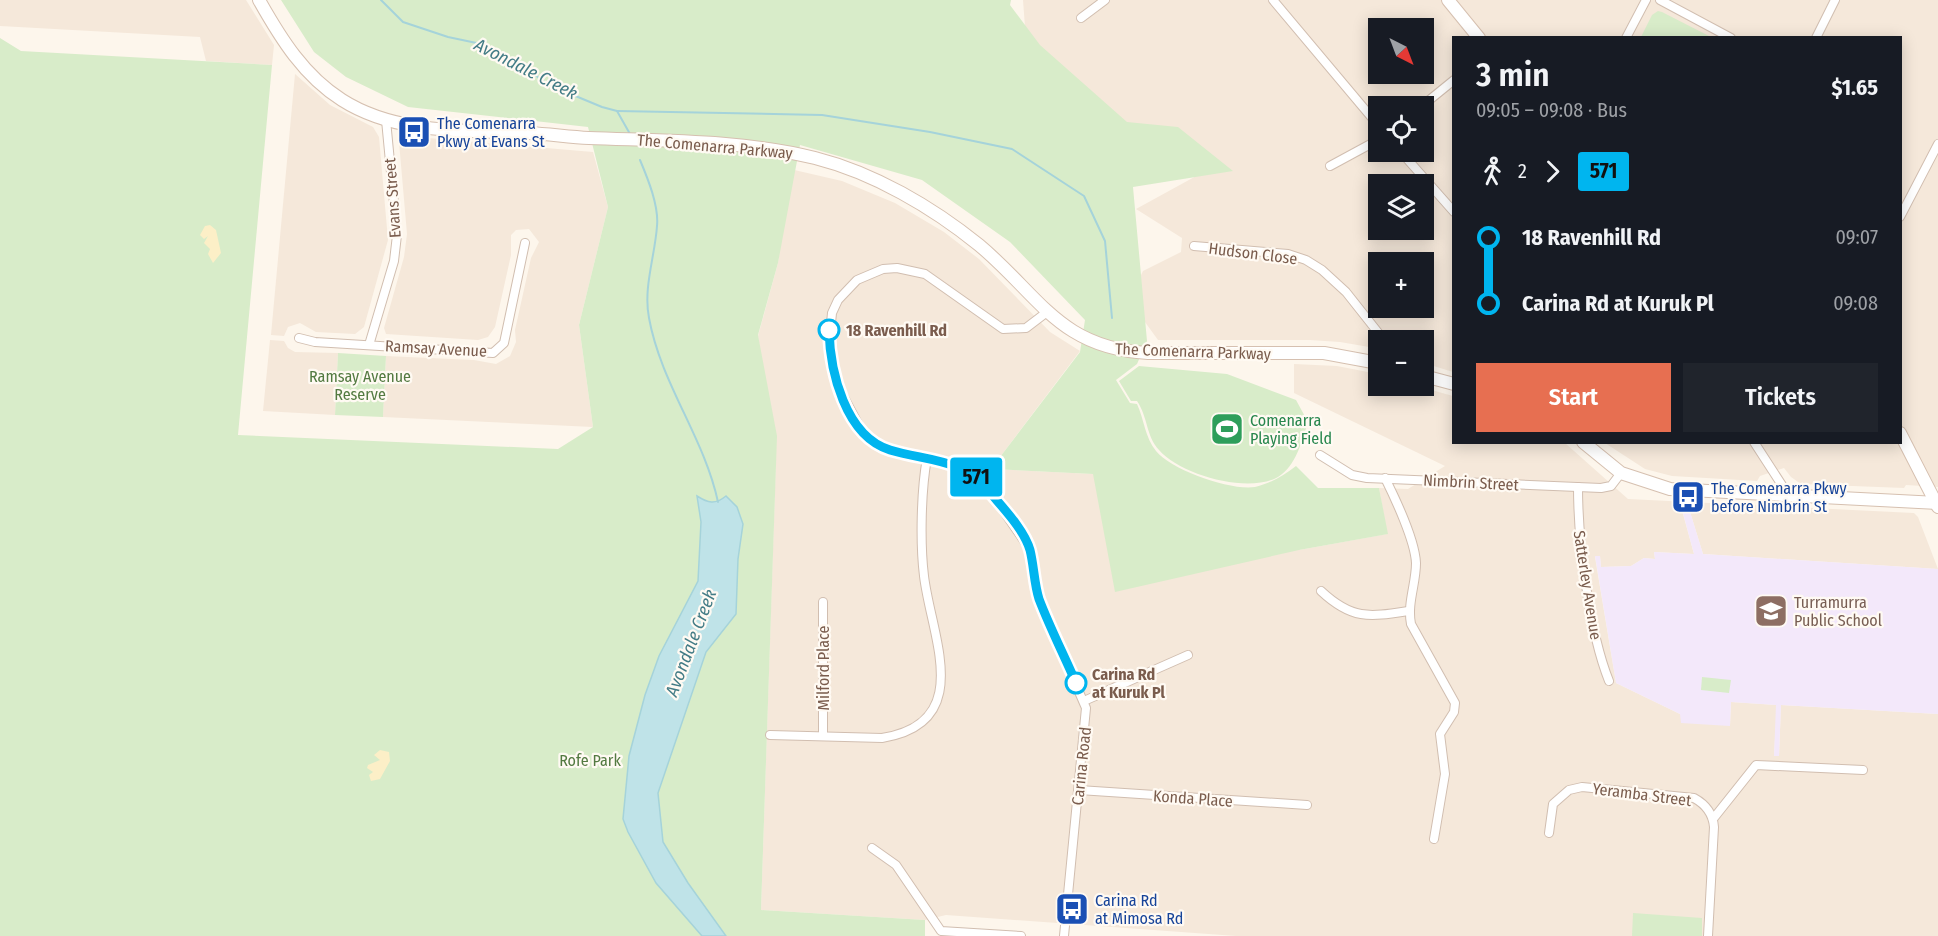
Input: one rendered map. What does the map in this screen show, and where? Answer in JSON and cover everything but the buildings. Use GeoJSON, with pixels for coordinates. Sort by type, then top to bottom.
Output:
{"type":"FeatureCollection","features":[{"type":"Feature","properties":{"kind":"main road","name":"The Comenarra Parkway"},"geometry":{"type":"LineString","coordinates":[[259,0],[292,53],[317,81],[342,100],[386,120],[443,129],[709,143],[819,159],[878,181],[935,214],[981,248],[1047,312],[1086,340],[1124,351],[1324,353],[1368,361]]}},
{"type":"Feature","properties":{"kind":"main road"},"geometry":{"type":"LineString","coordinates":[[1448,0],[1477,36]]}},
{"type":"Feature","properties":{"kind":"main road"},"geometry":{"type":"LineString","coordinates":[[1434,379],[1452,383]]}},
{"type":"Feature","properties":{"kind":"main road"},"geometry":{"type":"LineString","coordinates":[[1902,437],[1937,504]]}},
{"type":"Feature","properties":{"kind":"main road"},"geometry":{"type":"LineString","coordinates":[[1585,444],[1621,473],[1670,489],[1937,504]]}},
{"type":"Feature","properties":{"kind":"street"},"geometry":{"type":"LineString","coordinates":[[1081,18],[1105,0]]}},
{"type":"Feature","properties":{"kind":"street"},"geometry":{"type":"LineString","coordinates":[[1273,0],[1368,113]]}},
{"type":"Feature","properties":{"kind":"street"},"geometry":{"type":"LineString","coordinates":[[1627,36],[1646,0]]}},
{"type":"Feature","properties":{"kind":"street"},"geometry":{"type":"LineString","coordinates":[[1660,0],[1727,36]]}},
{"type":"Feature","properties":{"kind":"street"},"geometry":{"type":"LineString","coordinates":[[1817,36],[1835,0]]}},
{"type":"Feature","properties":{"kind":"street"},"geometry":{"type":"LineString","coordinates":[[1434,96],[1452,82]]}},
{"type":"Feature","properties":{"kind":"street","name":"Evans Street"},"geometry":{"type":"LineString","coordinates":[[369,345],[394,261],[397,235],[386,120]]}},
{"type":"Feature","properties":{"kind":"street"},"geometry":{"type":"LineString","coordinates":[[1902,213],[1938,144]]}},
{"type":"Feature","properties":{"kind":"street"},"geometry":{"type":"LineString","coordinates":[[1330,166],[1368,145]]}},
{"type":"Feature","properties":{"kind":"street"},"geometry":{"type":"LineString","coordinates":[[1410,162],[1452,210]]}},
{"type":"Feature","properties":{"kind":"street","name":"Ramsay Avenue"},"geometry":{"type":"LineString","coordinates":[[299,338],[315,342],[493,353],[504,343],[525,243]]}},
{"type":"Feature","properties":{"kind":"street","name":"Hudson Close"},"geometry":{"type":"LineString","coordinates":[[1194,246],[1288,254],[1306,260],[1322,270],[1346,292],[1376,330]]}},
{"type":"Feature","properties":{"kind":"street","name":"Carina Road"},"geometry":{"type":"LineString","coordinates":[[1047,312],[1026,328],[1004,328],[925,274],[897,268],[869,273],[847,289],[832,313],[829,328],[834,370],[846,406],[862,431],[880,446],[956,464],[978,479],[1012,521],[1029,548],[1040,602],[1084,701],[1086,717],[1064,936]]}},
{"type":"Feature","properties":{"kind":"street"},"geometry":{"type":"LineString","coordinates":[[1755,444],[1789,496]]}},
{"type":"Feature","properties":{"kind":"street","name":"Nimbrin Street"},"geometry":{"type":"LineString","coordinates":[[1320,455],[1352,475],[1385,478],[1606,488],[1614,483],[1621,473]]}},
{"type":"Feature","properties":{"kind":"street"},"geometry":{"type":"LineString","coordinates":[[770,735],[882,738],[900,735],[915,728],[936,705],[939,692],[938,637],[924,577],[923,477],[927,458]]}},
{"type":"Feature","properties":{"kind":"street"},"geometry":{"type":"LineString","coordinates":[[1385,478],[1399,506],[1416,562],[1408,611],[1420,644],[1455,704],[1454,712],[1440,734],[1445,774],[1434,839]]}},
{"type":"Feature","properties":{"kind":"street","name":"Satterley Avenue"},"geometry":{"type":"LineString","coordinates":[[1578,487],[1578,520],[1599,657],[1608,681]]}},
{"type":"Feature","properties":{"kind":"street"},"geometry":{"type":"LineString","coordinates":[[1321,591],[1340,609],[1375,616],[1408,611]]}},
{"type":"Feature","properties":{"kind":"street","name":"Milford Place"},"geometry":{"type":"LineString","coordinates":[[823,602],[823,735]]}},
{"type":"Feature","properties":{"kind":"street"},"geometry":{"type":"LineString","coordinates":[[1084,701],[1188,655]]}},
{"type":"Feature","properties":{"kind":"street"},"geometry":{"type":"LineString","coordinates":[[1708,936],[1713,819],[1756,765],[1863,770]]}},
{"type":"Feature","properties":{"kind":"street","name":"Yeramba Street"},"geometry":{"type":"LineString","coordinates":[[1549,833],[1553,804],[1569,790],[1582,788],[1694,798],[1708,809],[1713,819]]}},
{"type":"Feature","properties":{"kind":"street","name":"Konda Place"},"geometry":{"type":"LineString","coordinates":[[1079,790],[1307,805]]}},
{"type":"Feature","properties":{"kind":"street"},"geometry":{"type":"LineString","coordinates":[[872,848],[896,865],[941,931],[1021,936]]}},
{"type":"Feature","properties":{"kind":"shaded area"},"geometry":{"type":"Polygon","coordinates":[[[0,0],[246,0],[274,45],[272,65],[206,61],[200,37],[0,26],[0,0]]]}},
{"type":"Feature","properties":{"kind":"shaded area"},"geometry":{"type":"Polygon","coordinates":[[[1023,0],[1938,0],[1938,487],[1801,484],[1784,468],[1760,476],[1757,481],[1672,476],[1645,469],[1607,444],[1902,444],[1902,36],[1452,36],[1452,372],[1434,366],[1434,330],[1368,330],[1368,347],[1310,340],[1158,340],[1129,300],[1143,271],[1181,252],[1182,238],[1136,209],[1198,175],[1034,149],[1023,0]]]}},
{"type":"Feature","properties":{"kind":"shaded area"},"geometry":{"type":"Polygon","coordinates":[[[295,74],[330,105],[373,127],[379,137],[388,240],[364,327],[355,334],[316,332],[300,323],[288,327],[284,336],[271,335],[295,74]]]}},
{"type":"Feature","properties":{"kind":"shaded area"},"geometry":{"type":"Polygon","coordinates":[[[405,136],[593,152],[608,207],[579,325],[593,427],[383,417],[386,356],[474,360],[496,364],[510,356],[516,342],[515,330],[531,258],[539,242],[529,229],[516,230],[511,235],[511,255],[495,327],[488,337],[478,340],[386,334],[384,328],[404,257],[407,234],[399,142],[405,136]]]}},
{"type":"Feature","properties":{"kind":"shaded area"},"geometry":{"type":"Polygon","coordinates":[[[790,169],[842,181],[895,203],[944,232],[979,259],[1050,332],[1080,351],[1000,457],[987,457],[993,469],[1093,474],[1299,550],[1387,534],[1379,488],[1408,489],[1445,466],[1294,393],[1294,364],[1337,366],[1368,372],[1368,396],[1434,396],[1434,391],[1452,396],[1452,444],[1566,444],[1628,499],[1914,513],[1918,517],[1938,569],[1703,554],[1687,502],[1680,503],[1694,554],[1654,552],[1655,559],[1644,558],[1631,566],[1601,567],[1600,556],[1595,557],[1616,683],[1680,714],[1730,725],[1731,702],[1777,705],[1774,755],[1779,756],[1781,705],[1938,714],[1938,936],[1236,936],[946,915],[925,920],[761,910],[776,459],[758,336],[778,263],[790,169]]]}},
{"type":"Feature","properties":{"kind":"shaded area"},"geometry":{"type":"Polygon","coordinates":[[[270,340],[284,341],[288,348],[295,352],[338,353],[335,415],[263,411],[270,340]]]}},
{"type":"Feature","properties":{"kind":"shaded area","name":"Turramurra Public School"},"geometry":{"type":"Polygon","coordinates":[[[1680,502],[1687,502],[1703,554],[1938,569],[1938,714],[1781,705],[1779,756],[1774,756],[1776,705],[1731,702],[1730,726],[1681,723],[1680,714],[1616,683],[1595,556],[1600,556],[1601,567],[1631,566],[1644,558],[1655,559],[1654,552],[1694,554],[1680,502]]]}},
{"type":"Feature","properties":{"kind":"green space","name":"Rofe Park"},"geometry":{"type":"Polygon","coordinates":[[[281,0],[1011,0],[1010,5],[1040,45],[1127,122],[1178,127],[1233,171],[1133,187],[1147,341],[1137,364],[1116,380],[1130,403],[1137,404],[1152,446],[1164,458],[1188,472],[1232,486],[1255,487],[1277,479],[1296,466],[1318,488],[1379,488],[1388,534],[1299,550],[1115,592],[1093,474],[993,469],[987,456],[1000,457],[1080,352],[1085,320],[1010,242],[922,180],[800,145],[778,263],[758,335],[777,436],[761,910],[925,920],[925,936],[0,936],[0,38],[21,51],[272,65],[238,435],[558,449],[593,427],[579,325],[608,207],[588,127],[408,107],[346,77],[314,52],[281,0]]]}},
{"type":"Feature","properties":{"kind":"green space"},"geometry":{"type":"Polygon","coordinates":[[[1658,11],[1662,12],[1709,36],[1642,36],[1652,15],[1658,11]]]}},
{"type":"Feature","properties":{"kind":"green space","name":"Ramsay Avenue Reserve"},"geometry":{"type":"Polygon","coordinates":[[[338,353],[386,356],[383,417],[335,415],[338,353]]]}},
{"type":"Feature","properties":{"kind":"green space","name":"Comenarra Playing Field"},"geometry":{"type":"Polygon","coordinates":[[[1139,366],[1227,374],[1296,400],[1308,422],[1294,460],[1278,477],[1265,482],[1233,483],[1198,474],[1169,459],[1155,445],[1137,401],[1131,401],[1119,381],[1139,366]]]}},
{"type":"Feature","properties":{"kind":"green space"},"geometry":{"type":"Polygon","coordinates":[[[1702,677],[1731,680],[1729,693],[1701,690],[1702,677]]]}},
{"type":"Feature","properties":{"kind":"green space"},"geometry":{"type":"Polygon","coordinates":[[[1633,913],[1702,918],[1702,936],[1632,936],[1633,913]]]}},
{"type":"Feature","properties":{"kind":"sand"},"geometry":{"type":"Polygon","coordinates":[[[210,225],[216,230],[221,253],[213,263],[208,254],[210,249],[204,243],[208,236],[204,239],[200,235],[205,226],[210,225]]]}},
{"type":"Feature","properties":{"kind":"sand"},"geometry":{"type":"Polygon","coordinates":[[[380,750],[389,752],[390,761],[380,779],[371,781],[369,775],[373,772],[367,768],[368,765],[380,760],[374,755],[380,750]]]}},
{"type":"Feature","properties":{"kind":"water"},"geometry":{"type":"Polygon","coordinates":[[[697,496],[712,502],[726,496],[737,507],[743,524],[738,559],[736,614],[706,652],[658,793],[663,842],[688,883],[726,936],[702,936],[656,883],[623,819],[629,756],[645,695],[659,656],[698,581],[701,522],[697,496]]]}},
{"type":"Feature","properties":{"kind":"waterway","name":"Avondale Creek"},"geometry":{"type":"LineString","coordinates":[[381,0],[403,22],[448,37],[486,45],[518,63],[549,85],[617,111],[630,134]]}},
{"type":"Feature","properties":{"kind":"waterway"},"geometry":{"type":"LineString","coordinates":[[617,111],[822,115],[930,132],[1012,149],[1084,196],[1105,241],[1112,318]]}},
{"type":"Feature","properties":{"kind":"waterway","name":"Avondale Creek"},"geometry":{"type":"LineString","coordinates":[[640,160],[652,193],[657,218],[647,295],[649,318],[663,365],[703,455],[718,502]]}},
{"type":"Feature","properties":{"kind":"bus line","name":"571"},"geometry":{"type":"LineString","coordinates":[[829,330],[831,356],[839,388],[846,406],[862,431],[880,446],[889,450],[956,464],[968,471],[989,490],[1026,541],[1032,558],[1038,594],[1076,683]]}},
{"type":"Feature","properties":{"kind":"place","name":"The Comenarra Pkwy at Evans St"},"geometry":{"type":"Point","coordinates":[414,132]}},
{"type":"Feature","properties":{"kind":"place","name":"18 Ravenhill Rd"},"geometry":{"type":"Point","coordinates":[829,330]}},
{"type":"Feature","properties":{"kind":"place","name":"Comenarra Playing Field"},"geometry":{"type":"Point","coordinates":[1227,429]}},
{"type":"Feature","properties":{"kind":"place","name":"The Comenarra Pkwy before Nimbrin St"},"geometry":{"type":"Point","coordinates":[1688,497]}},
{"type":"Feature","properties":{"kind":"place","name":"Turramurra Public School"},"geometry":{"type":"Point","coordinates":[1771,611]}},
{"type":"Feature","properties":{"kind":"place","name":"Carina Rd at Kuruk Pl"},"geometry":{"type":"Point","coordinates":[1076,683]}},
{"type":"Feature","properties":{"kind":"place","name":"Carina Rd at Mimosa Rd"},"geometry":{"type":"Point","coordinates":[1072,909]}}]}
